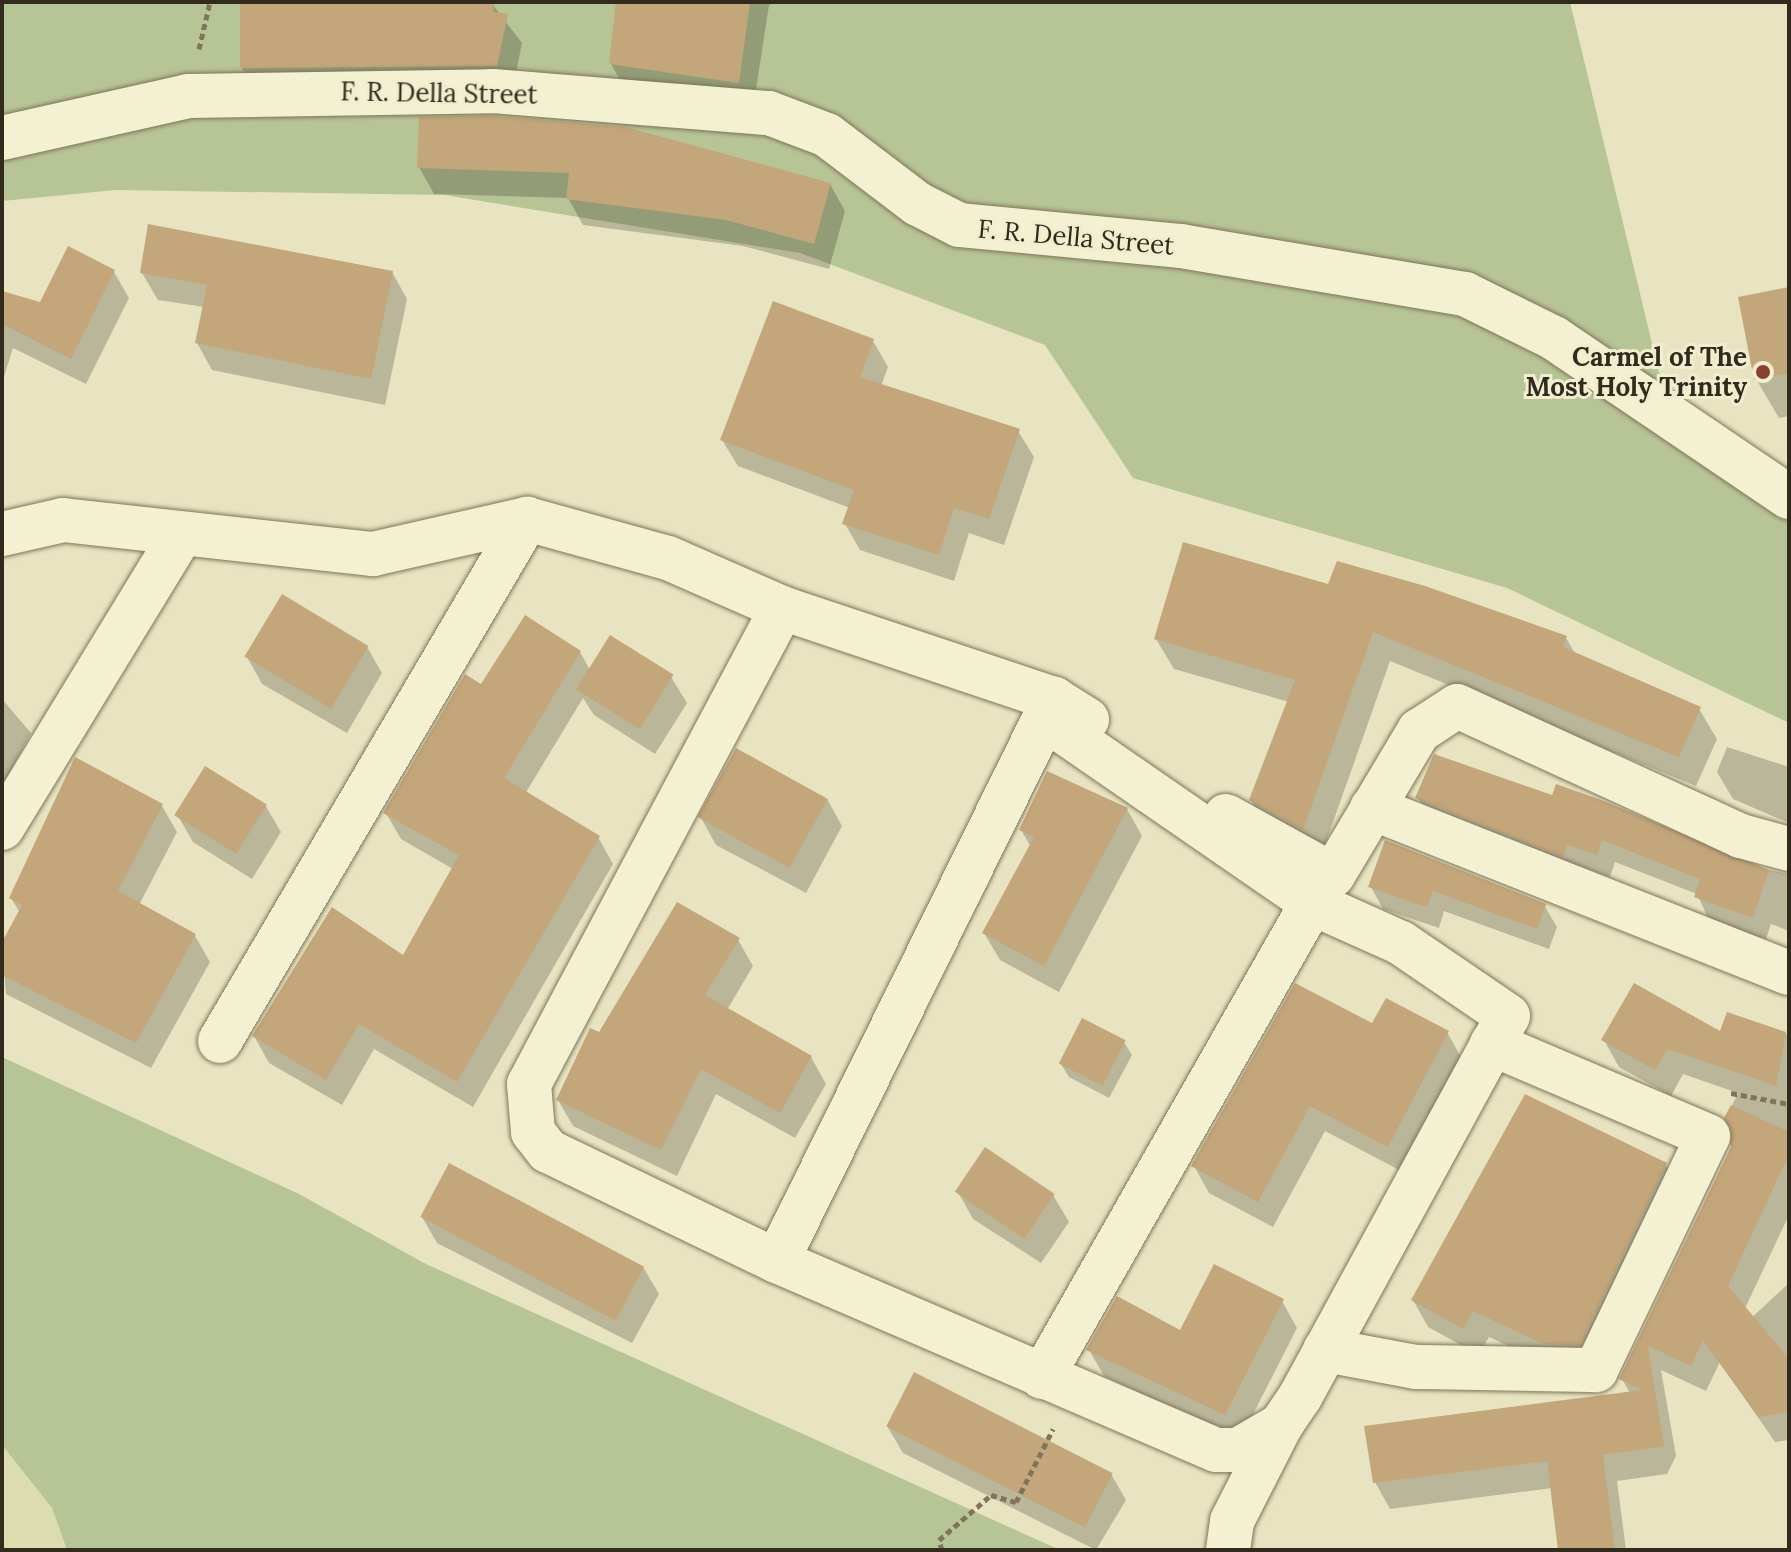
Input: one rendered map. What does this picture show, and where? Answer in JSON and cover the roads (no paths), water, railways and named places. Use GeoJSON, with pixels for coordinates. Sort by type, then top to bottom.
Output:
{"type":"FeatureCollection","features":[{"type":"Feature","properties":{"kind":"street","name":"F. R. Della Street"},"geometry":{"type":"LineString","coordinates":[[2,138],[188,96],[493,91],[769,113],[827,135],[918,204],[959,225],[1181,246],[1465,294],[1554,338],[1789,497]]}},
{"type":"Feature","properties":{"kind":"street"},"geometry":{"type":"LineString","coordinates":[[220,1041],[527,519]]}},
{"type":"Feature","properties":{"kind":"street"},"geometry":{"type":"LineString","coordinates":[[2,534],[63,520],[180,536],[373,554],[527,519],[655,554],[782,608],[1050,710],[1223,814],[1333,875],[1429,719],[1457,706],[1741,836],[1789,849]]}},
{"type":"Feature","properties":{"kind":"street"},"geometry":{"type":"LineString","coordinates":[[2,828],[180,536]]}},
{"type":"Feature","properties":{"kind":"street"},"geometry":{"type":"LineString","coordinates":[[782,608],[529,1084],[527,1108],[548,1151],[777,1261],[1216,1450],[1258,1444],[1281,1425]]}},
{"type":"Feature","properties":{"kind":"street"},"geometry":{"type":"LineString","coordinates":[[1050,710],[1312,903],[1401,943],[1508,1016],[1281,1425],[1232,1521],[1228,1550]]}},
{"type":"Feature","properties":{"kind":"street"},"geometry":{"type":"LineString","coordinates":[[777,1261],[1050,710]]}},
{"type":"Feature","properties":{"kind":"street"},"geometry":{"type":"LineString","coordinates":[[1372,808],[1789,973]]}},
{"type":"Feature","properties":{"kind":"street"},"geometry":{"type":"LineString","coordinates":[[1058,1383],[1312,903]]}},
{"type":"Feature","properties":{"kind":"street"},"geometry":{"type":"LineString","coordinates":[[1325,1350],[1416,1367],[1596,1370],[1708,1136],[1492,1044]]}},
{"type":"Feature","properties":{"kind":"place","name":"Carmel of The Most Holy Trinity"},"geometry":{"type":"Point","coordinates":[1763,372]}}]}
